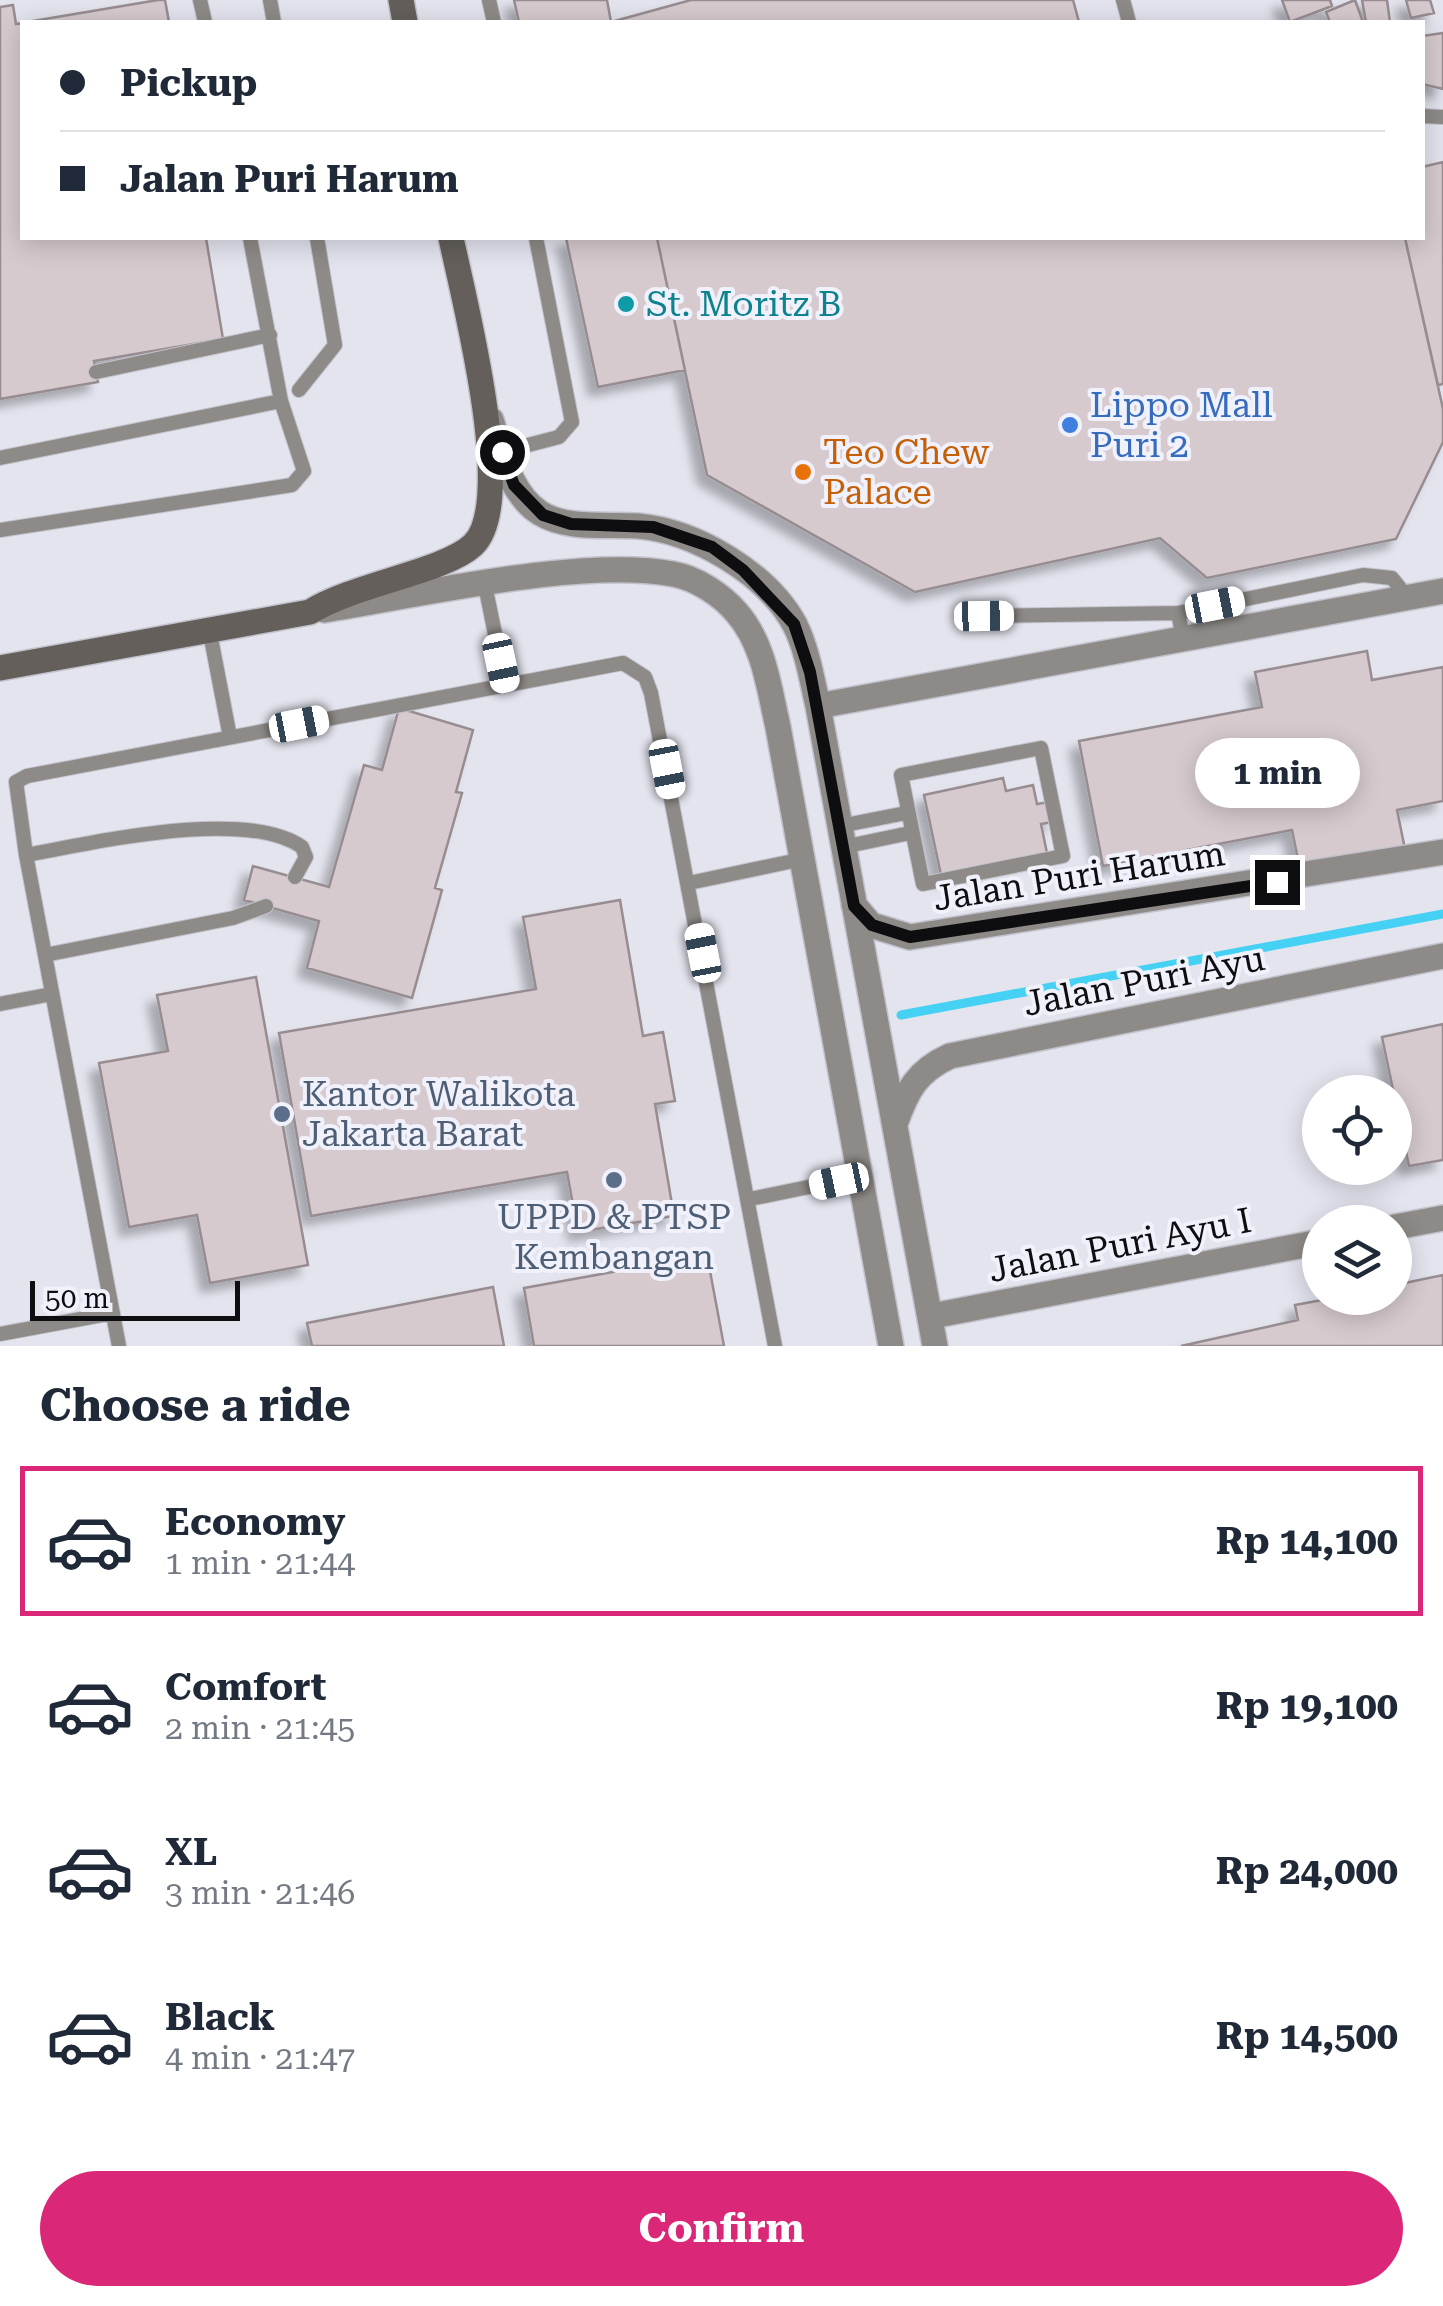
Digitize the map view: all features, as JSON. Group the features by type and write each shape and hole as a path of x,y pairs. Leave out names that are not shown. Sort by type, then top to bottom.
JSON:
{"main road":[{"path":"0,668 310,612 336,595 455,556 473,544 485,527 488,509 486,406 450,240"}],"street":[{"path":"486,406 514,485 543,515 571,524 653,527 712,547 743,570 794,624 818,706 935,1346"},
{"path":"310,612 485,585 638,570 678,574 713,591 738,613 759,647 851,1178 891,1346"},
{"path":"818,706 1180,625 1443,591"},
{"name":"Jalan Puri Harum","path":"854,906 872,925 910,937 1443,852"},
{"name":"Jalan Puri Ayu","path":"895,1124 907,1090 925,1067 950,1056 1443,956"},
{"path":"1412,1224 1443,1218"},
{"name":"Jalan Puri Ayu I","path":"932,1316 1302,1245"}],"lane":[{"path":"0,530 292,486 304,471 280,401 250,240"},
{"path":"299,390 335,345 318,240"},
{"path":"502,452 560,436 572,422 536,240"},
{"path":"96,372 270,335"},
{"path":"0,458 280,401"},
{"path":"485,585 505,683"},
{"path":"984,616 1180,625"},
{"path":"209,628 230,737"},
{"path":"119,1346 44,955 16,782 27,776 623,663 645,677 690,883 775,1346"},
{"path":"1040,748 1063,856 923,884 910,834 901,774 1040,748"},
{"path":"842,836 906,813"},
{"path":"26,855 172,831 272,833 302,847 306,858 294,877"},
{"path":"842,836 910,834"},
{"path":"690,883 797,861"},
{"path":"44,955 233,918 266,906"},
{"path":"0,1004 52,994"},
{"path":"750,1199 851,1178"},
{"path":"0,1334 113,1313"}],"building":[{"path":"165,0 169,20 39,20"},
{"path":"514,0 607,0 611,20 519,20"},
{"path":"691,0 1073,0 1078,20 618,20"},
{"path":"1282,0 1330,0 1332,6 1289,20"},
{"path":"1355,0 1362,20 1329,20 1326,12"},
{"path":"1362,0 1387,0 1390,20 1366,20"},
{"path":"1406,0 1430,0 1434,13 1411,18"},
{"path":"13,5 16,24 20,23 20,240 206,240 223,339 94,361 98,382 0,399 0,7"},
{"path":"1443,33 1443,89 1425,85 1425,36"},
{"path":"1443,162 1443,384 1438,385 1405,240 1425,240 1425,166"},
{"name":"St. Moritz B","path":"566,240 657,240 685,370 598,387"},
{"name":"Lippo Mall Puri 2","path":"657,240 1405,240 1443,409 1443,442 1396,539 1207,578 1160,538 915,592 707,475"},
{"path":"1367,651 1372,680 1443,667 1443,801 1397,810 1405,849 1300,869 1292,830 1103,866 1079,741 1262,707 1255,672"},
{"path":"399,708 473,730 456,792 462,793 435,888 442,890 412,998 307,968 319,921 244,900 253,866 329,887 364,765 382,770"},
{"path":"1003,778 1006,791 1033,785 1037,804 1049,802 1053,822 1041,824 1047,853 941,875 924,795"},
{"path":"620,900 643,1036 663,1032 675,1101 655,1104 674,1216 578,1232 567,1172 311,1216 279,1033 536,989 523,917"},
{"path":"256,977 308,1265 210,1283 197,1215 129,1227 99,1063 168,1051 157,995"},
{"path":"1443,1024 1443,1160 1412,1165 1412,1075 1390,1075 1382,1037"},
{"path":"707,1255 724,1346 534,1346 524,1288"},
{"path":"1443,1275 1443,1346 1181,1346 1298,1320 1295,1305 1302,1304 1302,1315 1412,1315 1412,1281"},
{"path":"493,1287 504,1346 312,1346 307,1323"}],"waterway":[{"path":"901,1015 1443,914"}],"place":[{"name":"St. Moritz B","path":"626,304"},
{"name":"Lippo Mall Puri 2","path":"1070,425"},
{"name":"Teo Chew Palace","path":"803,472"},
{"name":"Kantor Walikota Jakarta Barat","path":"282,1114"},
{"name":"UPPD & PTSP Kembangan","path":"614,1180"}],"route":[{"path":"502,452 514,485 543,515 571,524 653,527 712,547 743,570 794,624 810,672 824,737 854,906 872,925 910,937 1277,882"}]}
